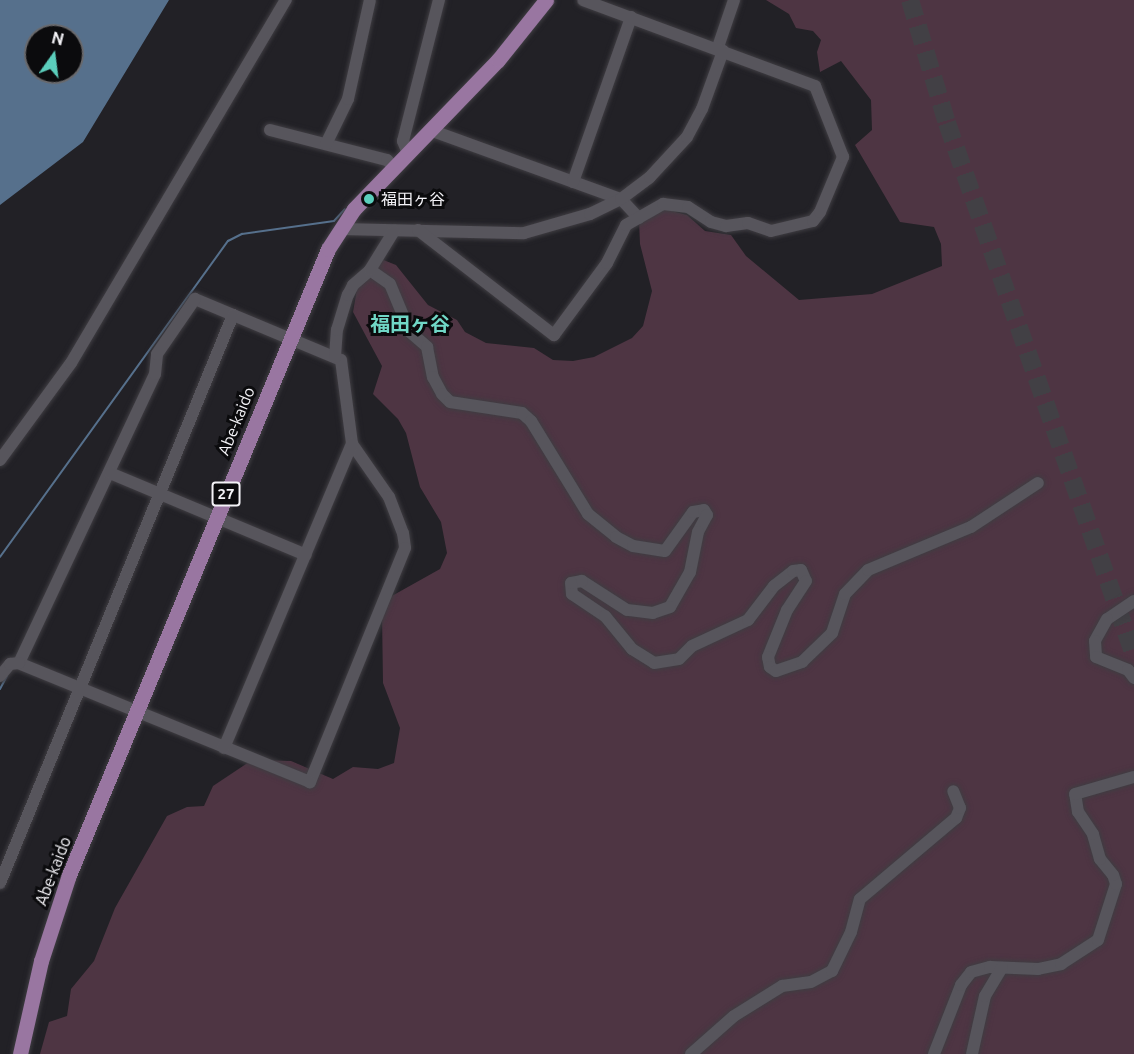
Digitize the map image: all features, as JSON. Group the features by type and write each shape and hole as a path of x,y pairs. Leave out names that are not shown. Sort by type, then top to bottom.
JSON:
{"main road":[{"name":"Abe-kaido","path":"20,1054 57,912 315,275 354,209 498,60 546,0"}],"street":[{"path":"0,460 71,363 286,0"},
{"path":"326,144 348,99 370,0"},
{"path":"408,153 403,141 439,0"},
{"path":"418,230 554,334 607,263 626,225 663,204 688,207 711,222 726,226 748,223 771,231 813,221 825,203 843,157 815,86 721,49 583,0"},
{"path":"341,229 524,233 572,221 621,199 650,177 687,137 702,109 734,0"},
{"path":"573,182 631,17"},
{"path":"270,130 387,159 394,166"},
{"path":"430,130 621,199 639,218"},
{"path":"335,357 337,330 348,295 353,285 370,270 394,231"},
{"path":"370,270 390,284 410,332 427,347 433,377 442,394 450,402 522,413 531,421 588,514 616,537 633,546 665,551 693,512 704,510 707,515 698,532 690,572 670,607 653,613 627,610 582,581 571,583 572,594 605,616 632,649 654,663 679,659 692,646 748,620 774,586 793,571 801,570 806,581 788,610 768,657 770,667 776,671 802,662 832,633 845,594 868,570 971,527 1038,483"},
{"path":"0,676 10,662 110,473 155,374 157,354 195,299 341,360 352,444 388,497 405,548 310,782 81,687 10,662"},
{"path":"0,883 232,315"},
{"path":"225,748 352,444"},
{"path":"110,473 306,555"},
{"path":"1134,601 1107,619 1095,641 1096,657 1128,670 1134,678"},
{"path":"934,1054 961,985 971,972 990,967 1038,969 1061,964 1098,940 1116,884 1113,875 1100,859 1093,834 1078,812 1075,794 1134,777"},
{"path":"692,1054 734,1016 782,986 811,982 832,971 851,932 860,899 956,818 960,808 953,791"},
{"path":"972,1054 985,996 1002,969"}],"shaded area":[{"path":"766,0 1134,0 1134,1054 40,1054 49,1022 67,1016 71,989 94,961 115,908 167,816 187,807 204,806 213,786 252,760 291,761 333,779 353,767 378,769 394,763 400,728 383,683 382,616 390,597 440,569 447,553 441,522 420,487 406,433 398,419 373,394 382,366 353,312 358,283 381,259 396,265 428,305 457,320 465,332 486,343 534,348 553,360 573,361 594,357 632,338 643,326 652,291 640,244 639,221 664,209 687,215 705,231 731,235 746,256 799,300 872,294 942,266 941,244 934,227 900,222 855,145 872,130 871,100 841,61 820,72 817,52 821,40 813,31 796,28 789,14"}],"water":[{"path":"0,0 169,0 83,142 0,205"}],"waterway":[{"path":"0,557 228,241 242,234 334,221 345,209"},
{"path":"0,689 7,676"}],"tunnel":[{"path":"910,0 947,123 1134,655"}],"place":[{"name":"福田ヶ谷","path":"369,199"}],"district":[{"name":"福田ヶ谷","path":"410,323"}]}
